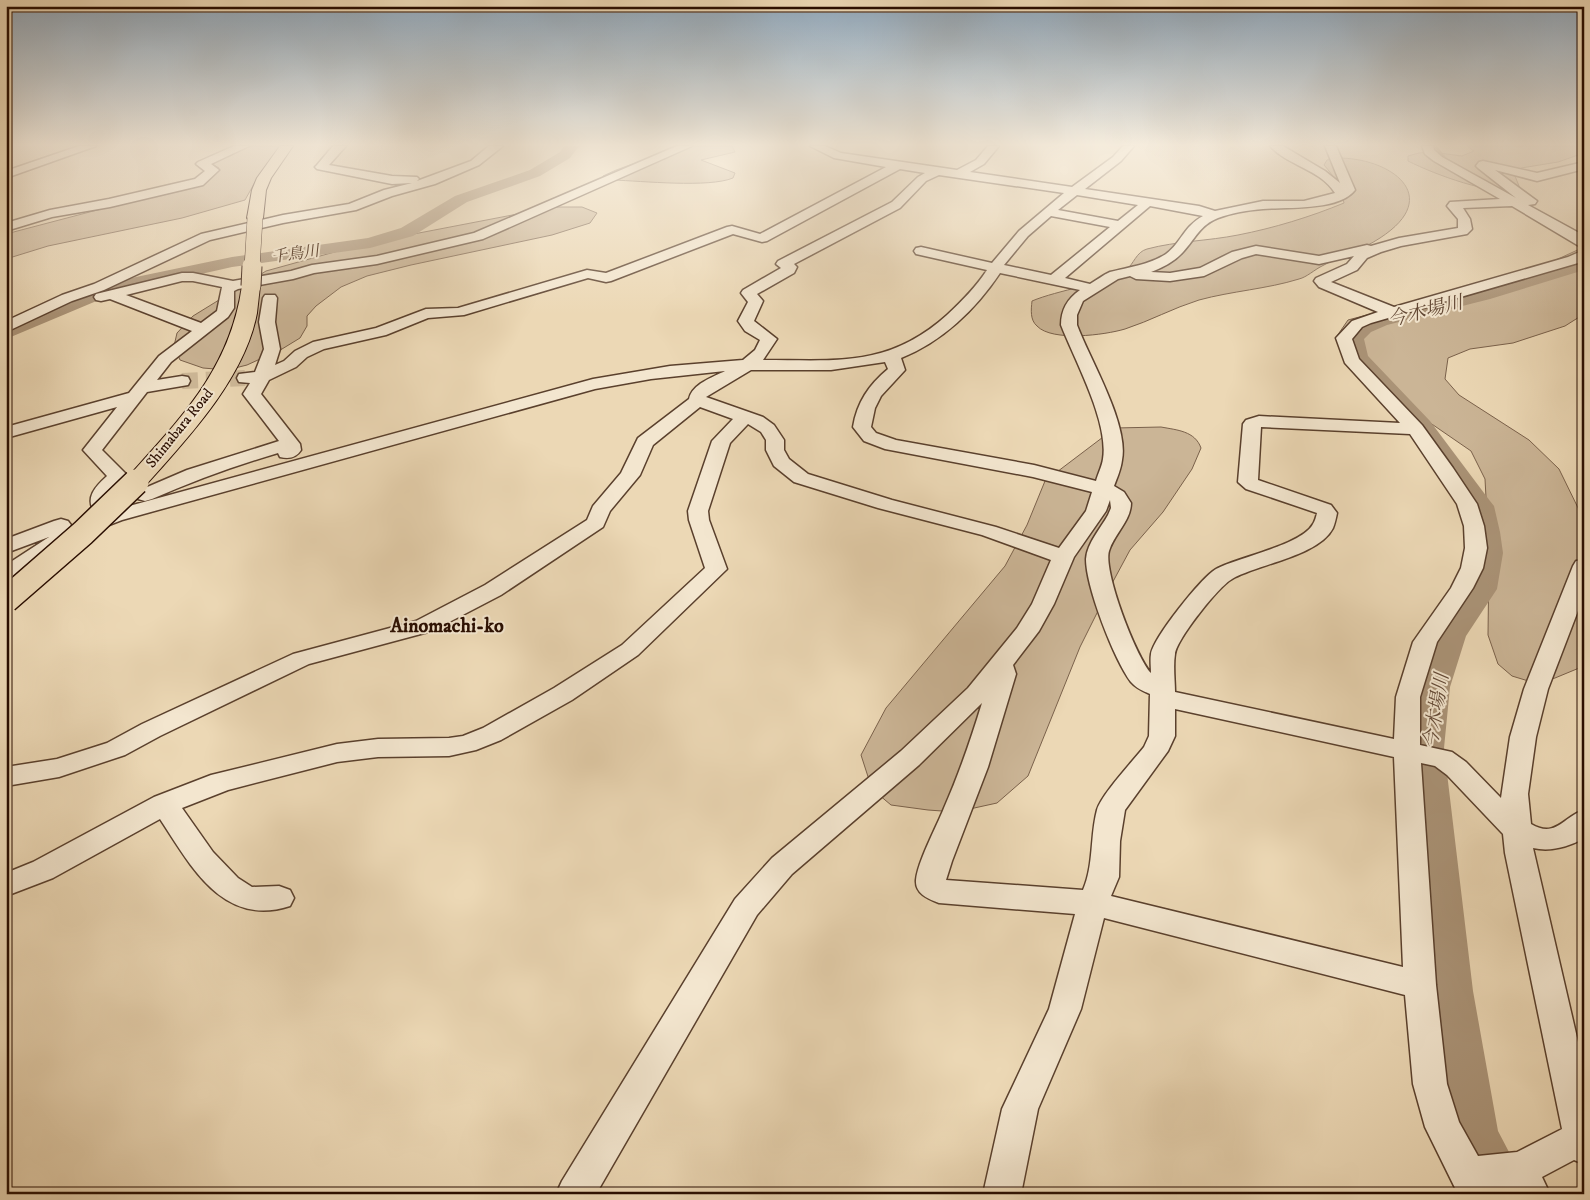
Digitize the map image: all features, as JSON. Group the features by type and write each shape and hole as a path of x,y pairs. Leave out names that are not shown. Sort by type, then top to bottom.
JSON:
{"highway":[{"name":"Shimabara Road","path":"6,600 83,533 136,482 190,418 218,379 243,329 250,307 242,285 257,202"},
{"path":"256,211 260,202"}],"street":[{"path":"6,227 50,214 114,202"},
{"path":"6,338 84,304 105,291 213,235 352,207 365,202"},
{"path":"102,509 98,500 99,495 118,476 92,450 165,359 223,314 226,308 227,290 312,269 377,260 478,236 557,202"},
{"path":"254,378 290,364 301,354 319,345 380,332 426,314 459,312 589,274 606,278 732,230 762,238 829,202"},
{"path":"6,776 59,768 116,749 151,730 302,659 424,626 493,590 596,523 600,510 630,475 645,442 698,400 697,396 705,389 746,365 761,353 768,339 746,321 756,301 748,294 789,270 790,267 783,264 899,202"},
{"path":"6,576 27,559 77,530 115,516 593,384 637,375 688,368 846,363 888,357 915,347 945,323 980,290 1011,247 1030,228 1061,202"},
{"path":"1141,202 1200,210 1214,215"},
{"path":"575,1194 746,907 782,866 910,758 977,694 1028,631 1043,604 1063,557 1096,511 1113,459 1112,437 1106,410 1069,325 1069,315 1072,306 1078,298 1117,275 1148,268 1170,257 1179,249 1196,225 1214,215 1263,205 1304,205 1318,202"},
{"path":"921,251 1054,280 1100,285 1133,275 1176,276 1204,272 1237,255 1256,250 1319,260 1399,242 1462,231 1465,229 1466,223 1462,214 1452,206 1454,205 1519,202 1584,245"},
{"path":"1054,280 1147,203"},
{"path":"1048,212 1121,225"},
{"path":"1376,248 1362,255 1352,267 1322,279 1321,282 1392,312"},
{"path":"1584,254 1573,260 1392,312 1357,324 1344,338 1351,360 1416,429 1467,504 1474,526 1476,548 1472,568 1462,588 1425,642 1408,697 1421,754 1420,984 1430,1084 1442,1127 1498,1179 1583,1142 1519,853 1514,794 1522,737 1536,689 1584,566"},
{"path":"6,326 67,298 182,277 242,285"},
{"path":"105,291 204,330"},
{"path":"245,480 243,475 246,471 289,452 293,448 252,394 254,378 272,349 268,322 270,298"},
{"path":"888,357 895,361 897,370 870,397 862,427 870,437 892,445 1034,471 1114,493 1122,504 1120,512 1099,547 1097,558 1099,579 1133,667 1146,683 1163,694 1421,754 1454,765 1487,802 1517,829 1531,837 1547,841 1557,839 1578,827 1584,820"},
{"path":"6,433 139,392 182,381"},
{"path":"698,400 745,417 768,429 775,440 775,450 781,462 801,478 886,504 989,531 1063,557"},
{"path":"6,885 44,870 164,804 221,782 337,753 378,748 448,747 466,744 492,734 563,694 630,650 716,569 699,520 698,511 721,441 745,417"},
{"path":"1002,1194 1020,1109 1065,1009 1093,903 1104,877 1106,840 1111,808 1155,752 1162,736 1163,653 1174,632 1211,584 1232,571 1292,548 1314,536 1323,527 1327,513 1324,509 1248,482 1252,424 1259,421 1416,429"},
{"path":"6,546 244,456 291,444"},
{"path":"999,666 1004,674 975,767 937,861 931,881 932,886 939,891 1093,903 1420,984"},
{"path":"164,804 217,878 236,894 251,899 279,898"}],"shaded area":[{"path":"128,202 238,202 182,218 48,246 6,259 6,234"},
{"path":"1408,202 1408,208 1399,222 1380,238 1329,262 1302,278 1199,300 1125,329 1092,335 1066,336 1054,334 1044,331 1033,321 1032,301 1117,275 1126,270 1140,253 1147,249 1251,232 1292,222 1344,203"},
{"path":"554,207 582,207 597,213 590,223 552,235 411,265 367,276 341,287 316,306 307,316 307,326 300,338 282,349 247,365 227,370 203,368 180,360 174,346 177,333 193,316 266,271 367,243"},
{"path":"1584,247 1584,314 1565,326 1513,343 1470,349 1448,358 1445,379 1459,395 1529,440 1559,469 1583,518 1584,666 1555,678 1535,683 1512,676 1498,664 1488,635 1489,553 1485,479 1471,451 1359,374 1346,358 1337,336 1348,320 1491,282 1545,265"},
{"path":"1161,427 1185,432 1198,442 1201,448 1192,469 1163,512 1130,550 1109,589 1080,647 1028,776 997,803 956,812 891,805 872,789 861,755 886,708 1005,566 1027,525 1045,481 1115,428"}],"waterway":[{"name":"千鳥川","path":"6,333 99,293 136,283 232,262 370,243 407,232 456,202"},
{"name":"今木場川","path":"1507,1194 1476,1136 1452,991 1427,748 1434,687 1451,636 1483,589 1489,553 1487,532 1481,506 1422,426 1358,358 1354,338 1364,328 1380,321 1483,295 1584,264"}],"tunnel":[{"path":"182,381 245,378"}],"district":[{"name":"Ainomachi-ko","path":"447,625"}]}
